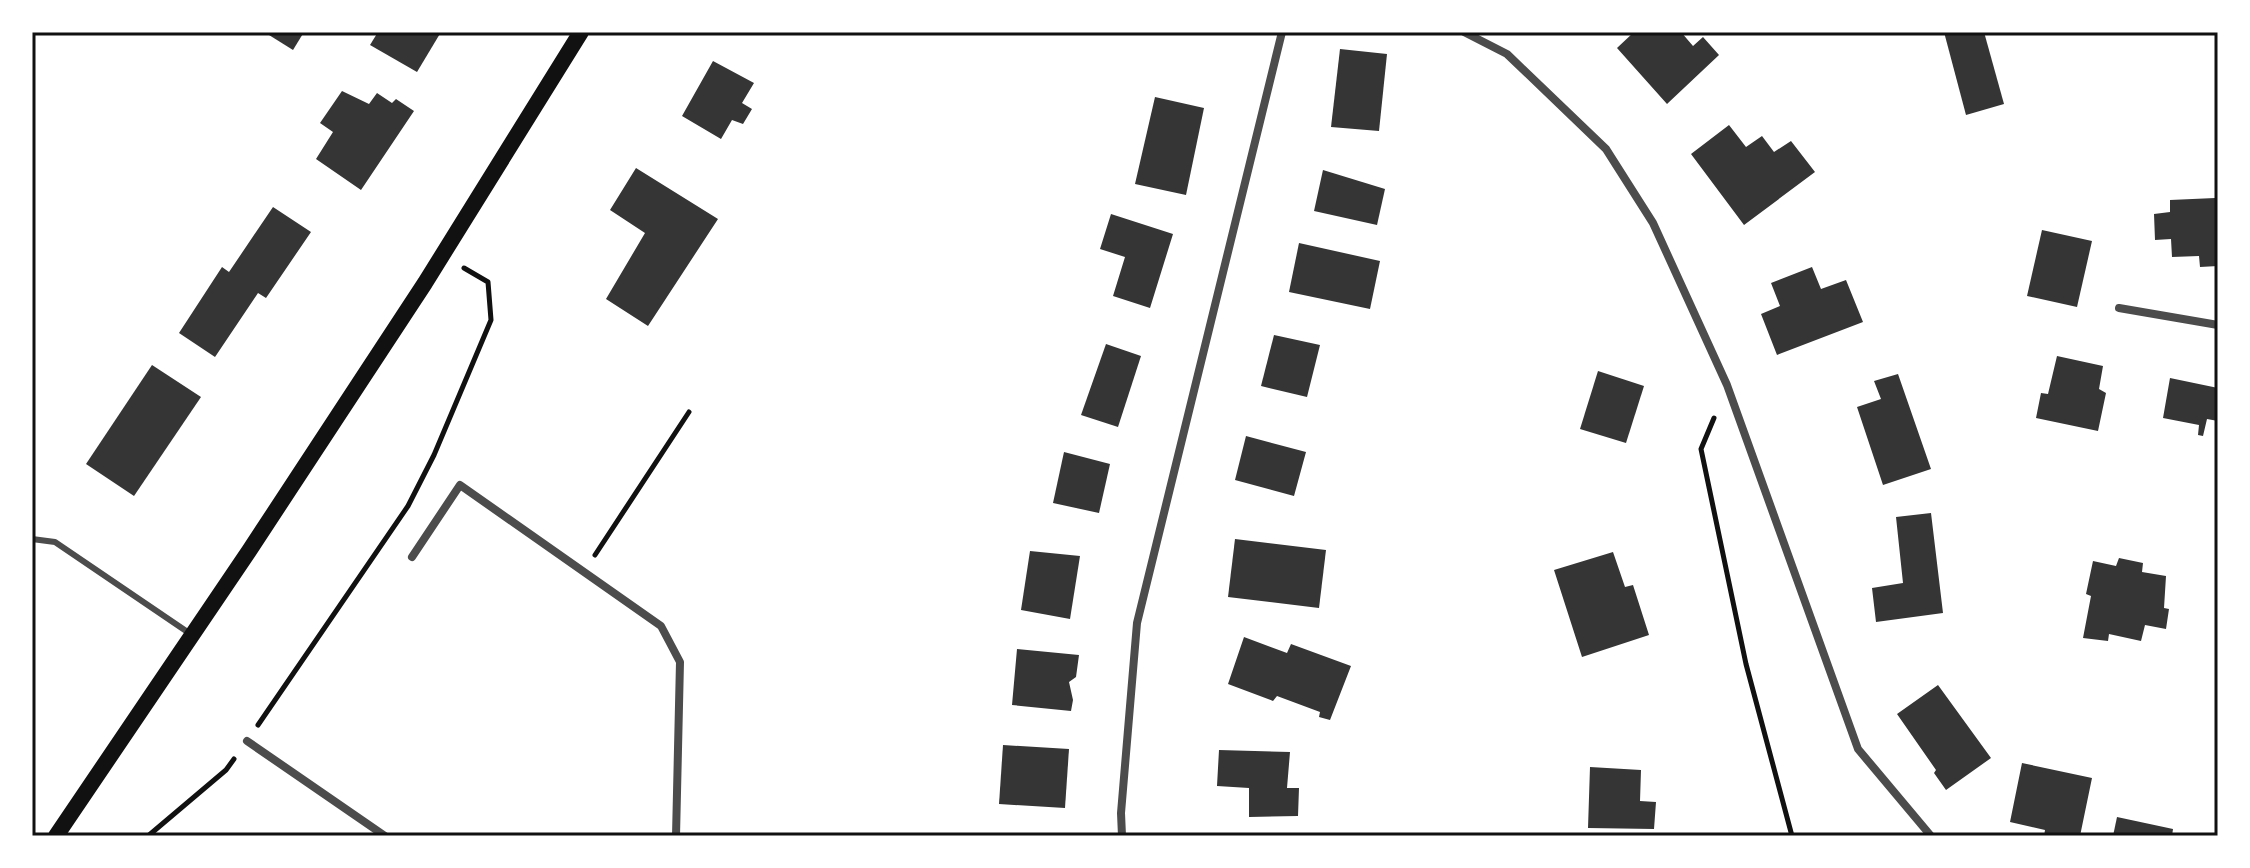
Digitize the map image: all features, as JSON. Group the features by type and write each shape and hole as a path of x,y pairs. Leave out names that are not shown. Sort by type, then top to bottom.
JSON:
{"main road":[{"path":"56,836 443,255 581,32"}],"street":[{"path":"1122,836 1121,813 1137,623 1282,32"},
{"path":"1464,32 1507,54 1606,149 1653,223 1727,385 1858,749 1931,836"},
{"path":"2119,308 2218,325"},
{"path":"412,557 460,485 661,626 680,662 676,836"},
{"path":"247,741 385,836"}],"lane":[{"path":"32,539 55,542 192,635"}],"path":[{"path":"148,836 226,770 408,506 434,455 491,320 488,282 443,255"},
{"path":"1727,385 1701,449 1746,664 1792,836"},
{"path":"584,572 689,412"}],"building":[{"path":"271,32 304,32 293,50 269,35"},
{"path":"378,32 441,32 417,72 370,45"},
{"path":"1634,32 1681,32 1693,46 1703,37 1719,55 1667,104 1617,48"},
{"path":"1944,32 1984,32 2004,104 1966,115"},
{"path":"1340,49 1387,54 1379,131 1331,127"},
{"path":"713,61 754,83 742,103 752,109 743,124 732,120 721,139 682,116"},
{"path":"342,91 369,104 377,93 392,103 396,99 414,111 361,190 316,159 333,132 320,123"},
{"path":"1155,97 1204,108 1186,195 1135,184"},
{"path":"1729,125 1746,147 1762,136 1774,152 1791,141 1815,172 1744,225 1691,154"},
{"path":"636,168 718,219 648,326 606,299 645,233 610,210"},
{"path":"1323,170 1385,189 1377,225 1314,211"},
{"path":"2215,198 2218,266 2200,267 2199,256 2172,257 2171,239 2155,240 2154,214 2170,212 2170,200"},
{"path":"273,207 311,232 266,298 258,293 215,357 179,333 222,267 229,272"},
{"path":"1111,214 1173,234 1150,308 1113,296 1125,257 1100,249"},
{"path":"2042,230 2092,241 2077,307 2027,296"},
{"path":"1299,243 1380,261 1370,309 1289,292"},
{"path":"1812,267 1821,289 1846,280 1863,322 1777,355 1761,314 1780,306 1771,283"},
{"path":"1274,335 1320,345 1307,397 1261,386"},
{"path":"1106,344 1141,356 1118,427 1081,415"},
{"path":"2057,356 2103,366 2099,389 2106,393 2098,431 2036,418 2041,393 2048,394"},
{"path":"152,365 201,397 134,496 86,464"},
{"path":"1598,371 1644,386 1626,443 1580,429"},
{"path":"1898,374 1931,469 1883,485 1857,407 1881,399 1874,381"},
{"path":"2170,378 2218,388 2218,421 2207,419 2203,436 2198,435 2199,425 2163,418"},
{"path":"1246,436 1306,452 1294,496 1235,480"},
{"path":"1064,452 1110,464 1099,513 1053,503"},
{"path":"1931,513 1943,613 1876,622 1872,588 1903,583 1896,517"},
{"path":"1235,539 1326,550 1319,608 1228,597"},
{"path":"1030,551 1080,556 1070,619 1021,610"},
{"path":"1613,552 1625,587 1633,585 1649,635 1582,657 1554,570"},
{"path":"2119,558 2143,563 2142,572 2166,576 2164,608 2169,609 2166,629 2145,625 2141,641 2109,634 2108,641 2083,638 2091,596 2086,594 2093,561 2116,566"},
{"path":"1244,637 1287,653 1291,644 1351,666 1330,720 1319,717 1320,712 1277,696 1273,701 1228,684"},
{"path":"1017,649 1079,655 1076,677 1069,682 1073,700 1071,711 1012,705"},
{"path":"1938,685 1991,758 1946,790 1934,773 1936,770 1897,714"},
{"path":"1003,745 1069,749 1065,808 999,804"},
{"path":"1219,750 1290,752 1287,788 1299,788 1298,816 1249,817 1249,788 1217,786"},
{"path":"2022,763 2092,778 2080,836 2044,836 2045,830 2010,822"},
{"path":"1590,767 1641,770 1640,801 1656,802 1654,829 1588,828"},
{"path":"2117,817 2173,829 2172,836 2113,836"}]}
